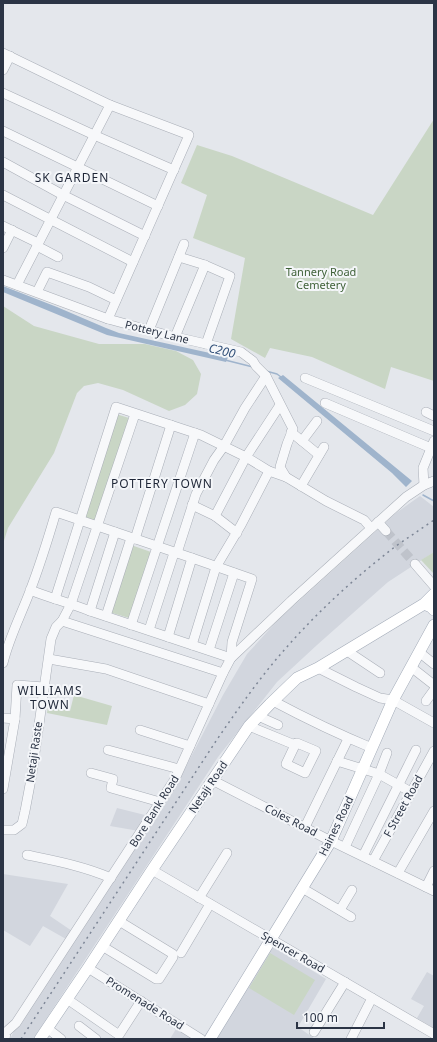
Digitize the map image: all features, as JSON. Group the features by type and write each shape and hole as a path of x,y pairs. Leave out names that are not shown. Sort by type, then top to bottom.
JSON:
{"main road":[{"name":"Netaji Road","path":"50,1036 67,999 249,726 272,701 297,678 318,668 424,604 434,594"},
{"path":"424,604 434,610"},
{"name":"Haines Road","path":"210,1039 331,840 393,700 418,652 431,638 434,625"}],"street":[{"path":"3,70 6,54 110,105 188,135 108,319"},
{"path":"3,93 174,170"},
{"path":"17,285 110,105"},
{"path":"3,131 158,206"},
{"path":"3,162 63,195 145,236"},
{"path":"3,195 133,262"},
{"path":"3,226 58,256"},
{"path":"3,248 12,230"},
{"path":"149,330 184,244"},
{"path":"179,256 230,276 206,344"},
{"path":"175,337 205,266"},
{"path":"37,292 47,272 89,287 116,300"},
{"name":"Pottery Lane","path":"3,280 108,319 175,337 241,352 266,376 292,429 291,432"},
{"path":"149,630 196,494 214,460 266,376"},
{"path":"305,378 434,431"},
{"path":"325,403 432,445 423,468 419,488"},
{"path":"215,516 246,457 280,404"},
{"path":"55,599 116,407 195,433 224,446 269,471 286,477 326,501 364,520 371,528"},
{"name":"Netaji Raste","path":"3,830 14,830 22,824 32,774 51,639 56,627 62,621 71,604 135,414"},
{"path":"302,441 317,421"},
{"path":"106,616 171,425"},
{"path":"286,477 280,467 291,432 302,441 321,451 301,486"},
{"path":"131,625 195,433"},
{"path":"192,645 216,567 237,533 269,471"},
{"name":"Bore Bank Road","path":"5,1034 16,1023 175,779 231,658 290,601 406,497 419,488 434,481"},
{"path":"192,505 215,516 237,533"},
{"path":"3,663 12,634 30,590 56,512 252,579 232,642 231,658 30,590"},
{"path":"378,522 386,531"},
{"path":"90,611 115,532"},
{"path":"168,637 192,558"},
{"path":"415,564 434,586"},
{"path":"209,650 234,573"},
{"path":"62,621 223,673"},
{"path":"347,650 380,672"},
{"path":"418,652 434,664"},
{"path":"49,659 106,669 209,704"},
{"path":"410,667 434,685"},
{"path":"318,668 380,698 393,700 434,723"},
{"path":"3,789 15,719 18,685 44,687"},
{"path":"426,701 434,690"},
{"path":"272,701 372,748"},
{"path":"258,716 278,726"},
{"path":"3,718 15,719"},
{"path":"249,726 295,745"},
{"path":"140,730 190,746"},
{"path":"305,827 348,738"},
{"path":"108,750 180,769"},
{"path":"363,856 416,750"},
{"name":"F Street Road","path":"373,861 434,751"},
{"path":"344,847 379,774 387,753"},
{"path":"337,760 379,774 411,792"},
{"path":"91,773 114,779 111,788 160,802"},
{"name":"Coles Road","path":"212,780 430,889"},
{"path":"398,873 434,811"},
{"path":"199,898 227,853"},
{"path":"27,855 93,871 110,878"},
{"name":"Spencer Road","path":"152,870 434,1034"},
{"path":"430,889 434,871"},
{"path":"302,888 351,917"},
{"path":"340,910 352,890"},
{"path":"181,953 210,904"},
{"path":"102,946 156,979 159,978 173,957 173,954 119,921"},
{"name":"Promenade Road","path":"88,968 202,1039"},
{"path":"314,1032 344,982"},
{"path":"351,1039 372,998"},
{"path":"67,999 119,1035 141,1001"},
{"path":"79,1026 94,1039"}],"shaded area":[{"path":"420,496 434,507 434,552 388,582 277,682 218,757 33,1039 10,1039 17,1025 179,780 223,695 247,654 278,620 396,513"},
{"path":"117,808 149,816 139,831 110,826"},
{"path":"3,874 68,884 50,916 72,931 66,939 43,926 30,946 3,930"},
{"path":"272,946 326,979 298,1027 315,1039 215,1039"},
{"path":"427,972 434,976 433,1028 417,1018 424,1006 411,999"},
{"path":"176,1029 194,1039 170,1039"}],"green space":[{"name":"Tannery Road Cemetery","path":"434,119 434,381 391,367 385,389 312,357 270,348 265,358 231,339 245,258 193,238 207,195 181,183 197,145 232,156 373,215"},
{"path":"3,306 34,326 99,344 145,344 176,351 193,360 201,374 197,394 185,405 169,411 123,390 98,383 84,386 77,393 54,453 8,528 3,544"},
{"path":"116,414 129,418 95,521 83,516"},
{"path":"131,545 151,552 129,618 109,612"},
{"path":"434,552 434,574 421,560"},
{"path":"74,695 112,706 107,725 47,713 48,706 70,711"},
{"path":"270,953 315,980 294,1015 249,988"}],"water":[{"path":"3,286 119,333 228,357 226,362 107,335 3,292"},
{"path":"283,375 412,481 406,487 392,473 278,378"}],"waterway":[{"name":"C200","path":"225,360 253,367"},
{"name":"C200","path":"266,371 277,374 281,377"},
{"name":"C200","path":"423,495 434,501"}],"tunnel":[{"path":"386,531 415,564"}],"railway":[{"path":"21,1039 216,741 246,698 271,666 306,626 350,584 396,546 434,520"}],"district":[{"name":"SK GARDEN","path":"72,178"},
{"name":"POTTERY TOWN","path":"162,484"},
{"name":"WILLIAMS TOWN","path":"50,698"}]}
